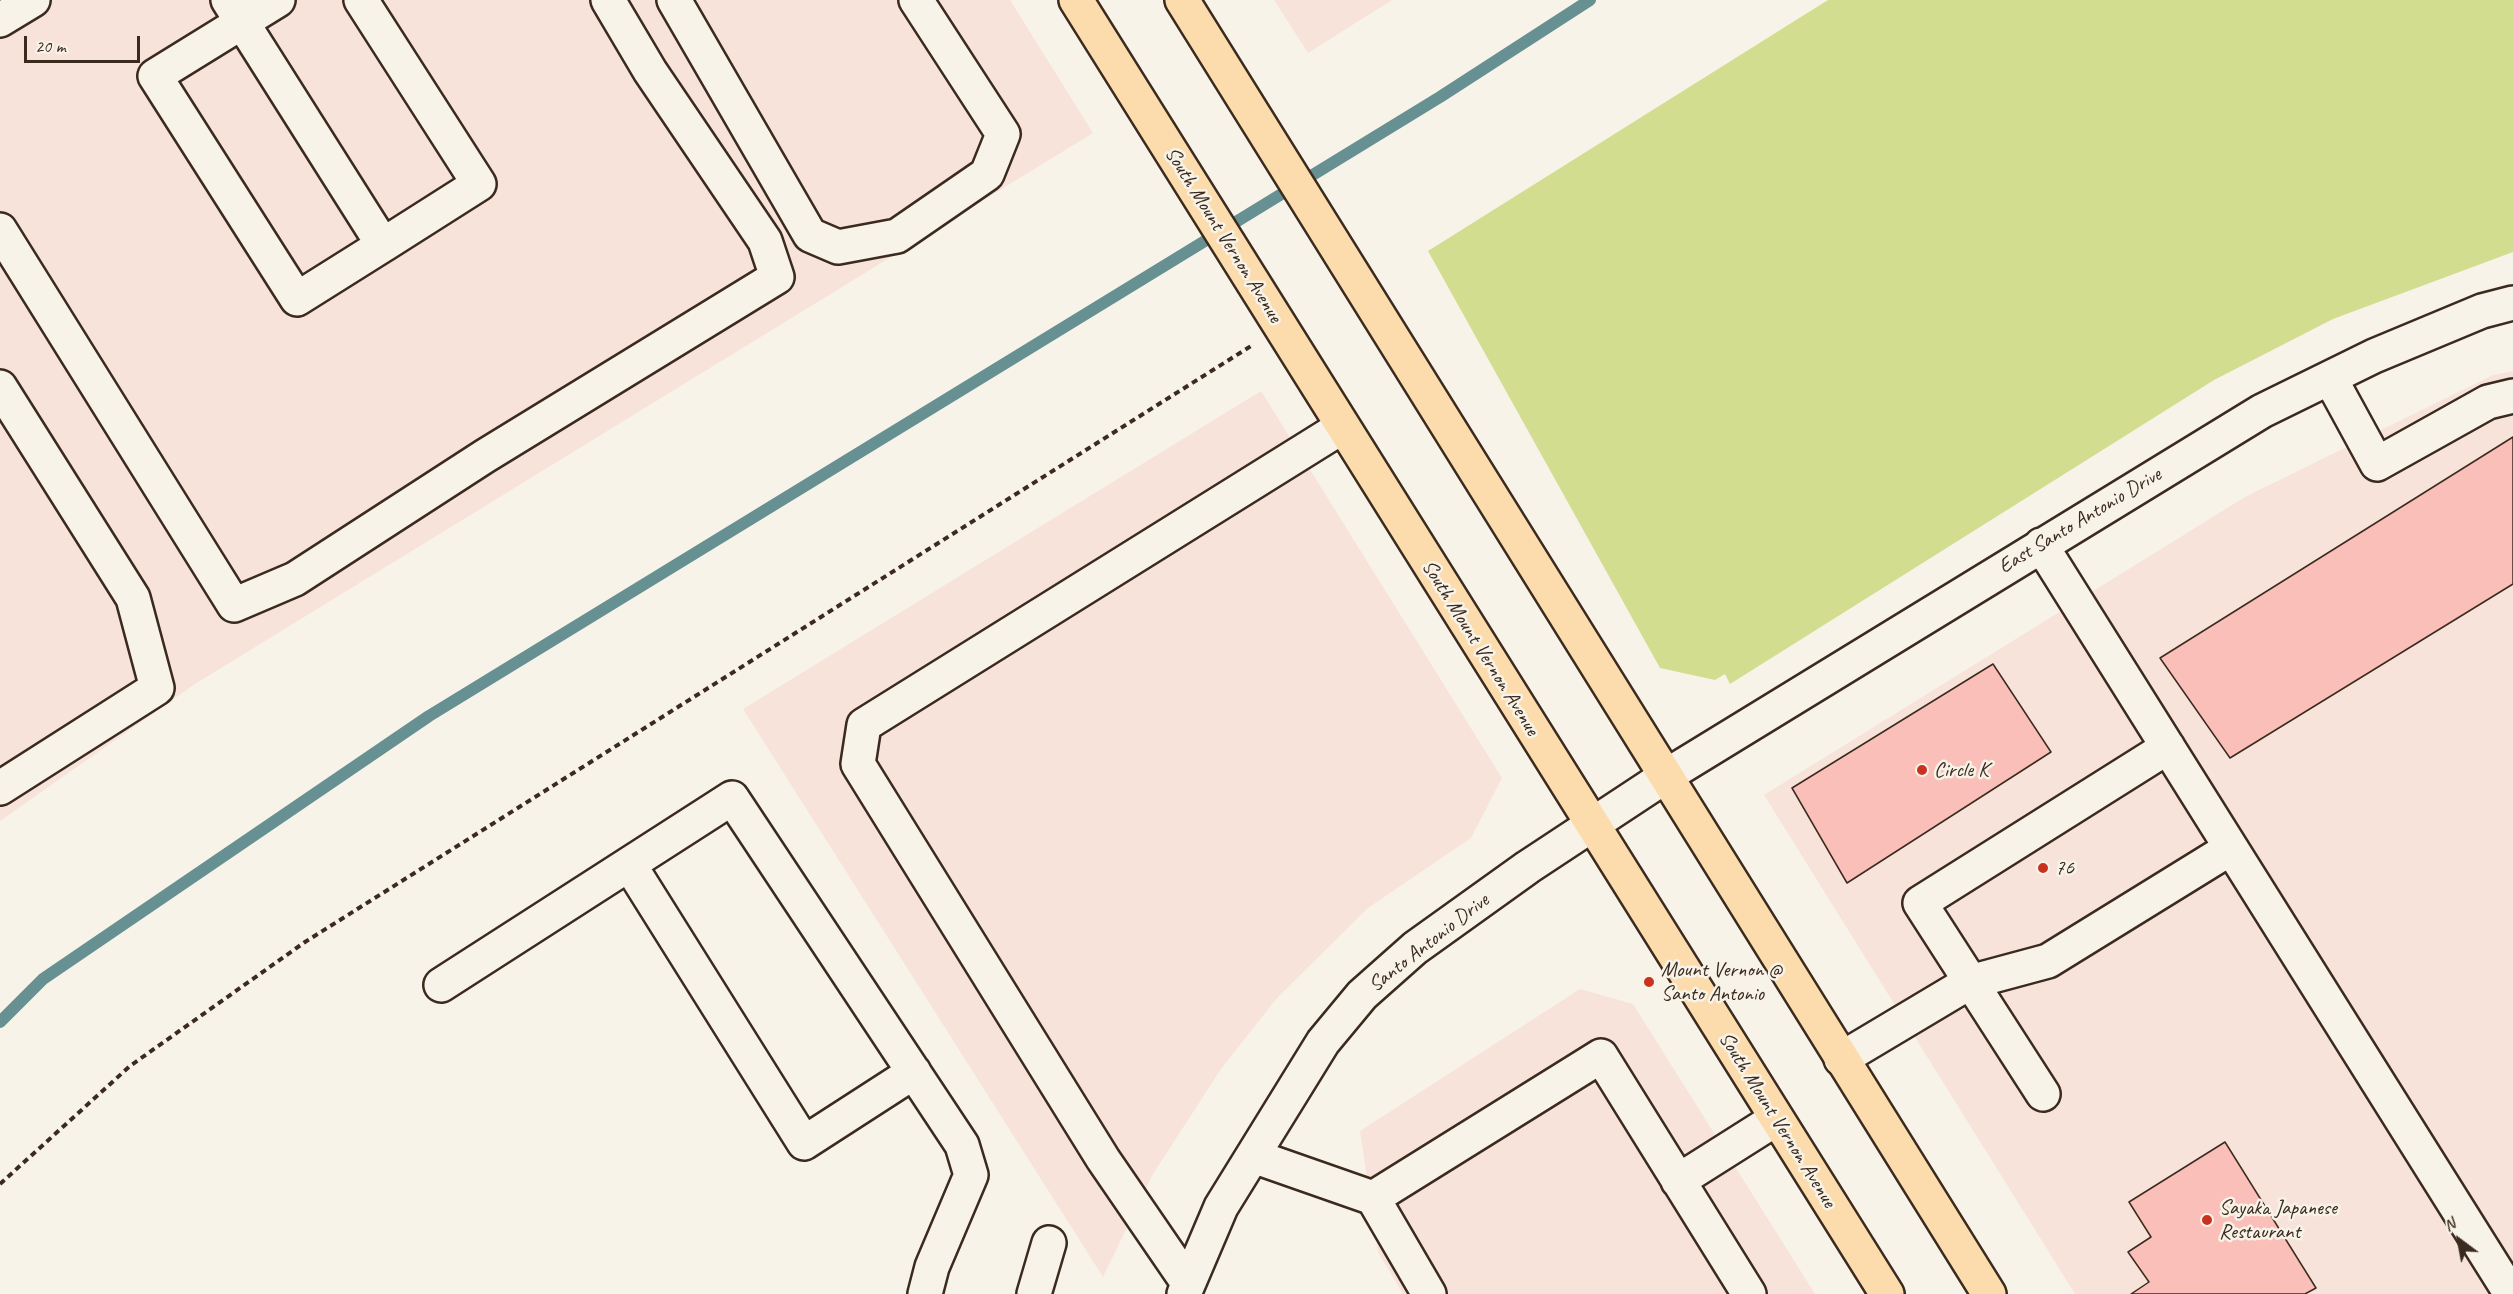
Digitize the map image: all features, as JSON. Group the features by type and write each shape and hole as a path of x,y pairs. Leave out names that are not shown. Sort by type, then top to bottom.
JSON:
{"main road":[{"name":"South Mount Vernon Avenue","path":"1076,0 1887,1294"},
{"path":"1182,0 1989,1294"}],"street":[{"path":"0,21 33,0"},
{"path":"278,0 235,11 155,76 297,299 479,184 361,0"},
{"path":"0,230 234,606 295,579 485,456 777,277 765,241 650,71 608,0"},
{"path":"674,0 810,235 838,247 897,236 987,174 1003,134 916,0"},
{"path":"235,11 383,245"},
{"name":"East Santo Antonio Drive","path":"1666,776 2262,411 2374,356 2482,311 2513,303"},
{"path":"2330,378 2377,464 2488,402 2513,396"},
{"path":"0,387 134,598 157,688 0,788"},
{"path":"1186,1289 858,764 864,725 1342,427"},
{"path":"2041,545 2511,1294"},
{"path":"2043,1094 1920,903 2169,747"},
{"name":"Santo Antonio Drive","path":"1186,1289 1221,1207 1323,1042 1362,995 1415,948 1666,776"},
{"path":"441,985 732,798 962,1144 971,1175 932,1268 925,1294"},
{"path":"1841,1059 1970,982 2048,961 2231,848"},
{"path":"629,864 804,1143 914,1072"},
{"path":"1373,1198 1601,1056 1749,1294"},
{"path":"1678,1181 1776,1119"},
{"path":"1252,1156 1373,1198 1430,1294"},
{"path":"1034,1294 1049,1243"}],"path":[{"path":"0,1184 130,1066 305,942 1281,328"}],"shaded area":[{"path":"0,0 1010,0 1093,133 195,684 0,821"},
{"path":"1274,0 1392,0 1308,53"},
{"path":"2513,371 2513,1294 2075,1294 1764,795 2245,497 2493,375"},
{"path":"1261,391 1502,778 1471,838 1368,908 1277,998 1221,1069 1153,1174 1103,1277 743,709"},
{"path":"1580,989 1633,1004 1815,1294 1403,1294 1378,1252 1360,1131"}],"green space":[{"path":"1828,0 2513,0 2513,252 2333,319 2214,380 1730,684 1725,674 1715,680 1660,668 1428,251"}],"building":[{"path":"2513,437 2513,584 2230,758 2160,658"},
{"name":"Circle K","path":"1993,664 2051,752 1847,883 1792,788"},
{"name":"Sayaka Japanese Restaurant","path":"2225,1142 2316,1288 2305,1294 2131,1294 2149,1282 2128,1252 2151,1237 2129,1202"}],"waterway":[{"path":"0,1022 43,979 429,716 1440,97 1590,0"}],"place":[{"name":"Circle K","path":"1922,770"},
{"name":"76","path":"2043,868"},
{"name":"Mount Vernon @ Santo Antonio","path":"1649,982"},
{"name":"Sayaka Japanese Restaurant","path":"2207,1220"}]}
